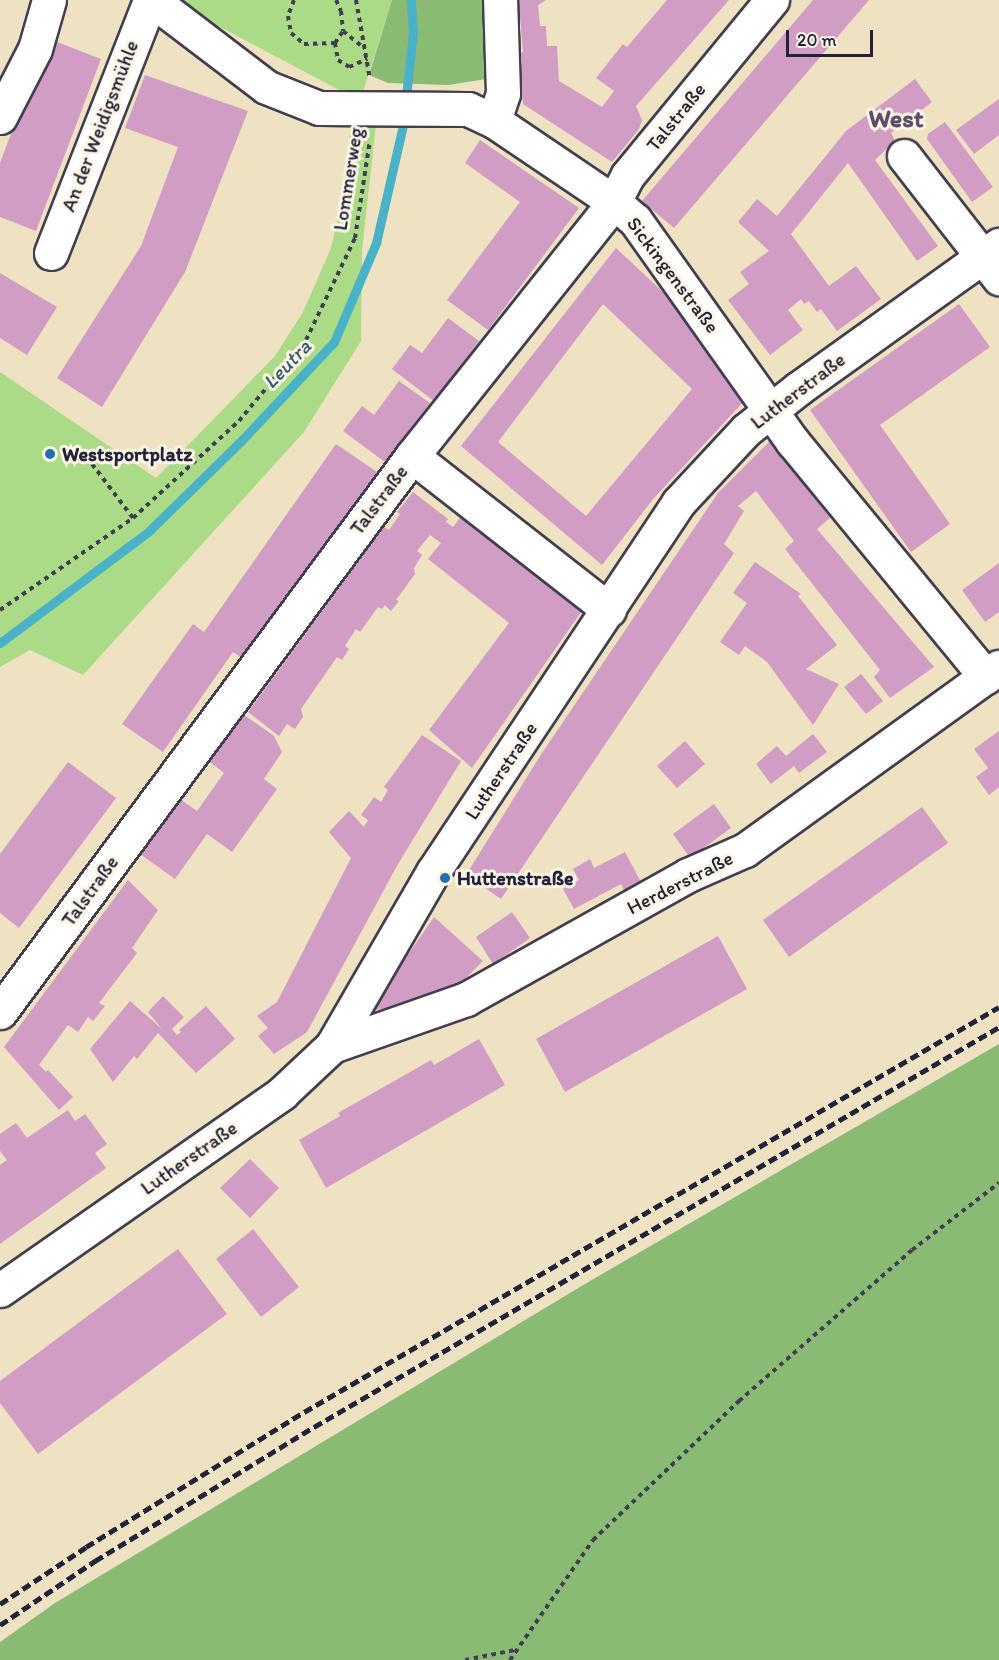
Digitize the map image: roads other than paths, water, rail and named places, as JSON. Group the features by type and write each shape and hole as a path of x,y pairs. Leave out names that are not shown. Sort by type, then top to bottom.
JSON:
{"street":[{"path":"0,117 35,49 49,0"},
{"name":"Sickingenstraße","path":"151,0 266,87 319,108 468,109 494,121 614,202 635,220 793,442 992,672"},
{"name":"An der Weidigsmühle","path":"51,253 151,0"},
{"path":"494,121 503,93 500,0"},
{"name":"Talstraße","path":"0,1012 412,456 614,202 628,175 772,0"},
{"path":"904,156 993,260"},
{"name":"Lutherstraße","path":"0,1290 282,1093 332,1046 433,872 678,503 746,430 771,410 993,260"},
{"path":"412,456 609,610"},
{"name":"Herderstraße","path":"332,1046 466,999 688,875 745,850 992,672"}],"waterway":[{"name":"Leutra","path":"0,643 149,531 241,441 334,342 376,243 403,125 413,31 411,0"}],"railway":[{"path":"0,1604 86,1547 304,1412 999,1007"},
{"path":"0,1625 95,1561 314,1427 999,1027"}],"place":[{"name":"Westsportplatz","path":"50,454"},
{"name":"Huttenstraße","path":"445,878"}],"district":[{"name":"West","path":"896,119"}]}
